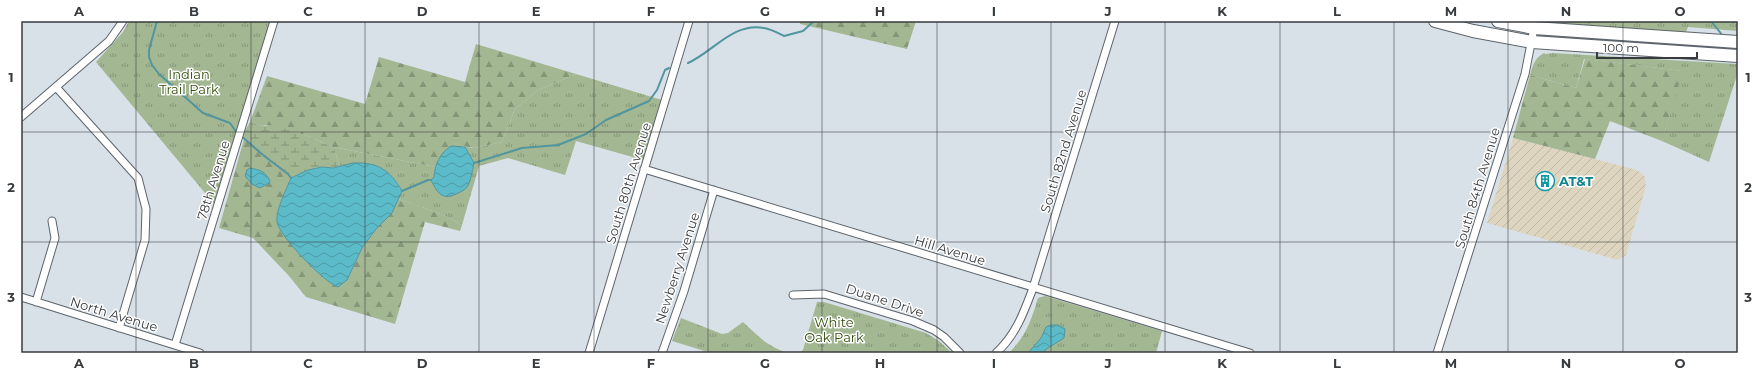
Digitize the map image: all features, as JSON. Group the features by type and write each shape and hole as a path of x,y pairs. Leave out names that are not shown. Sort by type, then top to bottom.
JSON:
{"main road":[{"path":"1435,21 1473,31 1532,42 1738,56"},
{"path":"1498,21 1534,28 1738,42"}],"street":[{"path":"21,117 109,41 123,21"},
{"name":"78th Avenue","path":"175,345 274,21"},
{"name":"South 80th Avenue","path":"589,353 690,21"},
{"name":"South 82nd Avenue","path":"996,353 1015,331 1024,315 1115,21"},
{"name":"South 84th Avenue","path":"1437,353 1523,81 1534,28"},
{"path":"56,87 138,178 146,209 145,240 119,328"},
{"name":"Hill Avenue","path":"644,169 1250,353"},
{"name":"Newberry Avenue","path":"662,353 684,291 714,190"},
{"path":"36,302 55,238 52,222"},
{"name":"Duane Drive","path":"793,295 824,294 913,321 934,330 944,337 960,353"},
{"name":"North Avenue","path":"21,297 200,353"}],"shaded area":[{"path":"1513,138 1637,170 1645,177 1646,186 1626,255 1618,260 1487,223"}],"green space":[{"name":"Indian Trail Park","path":"129,21 271,21 215,205 96,62 123,32"},
{"path":"800,21 916,21 907,49 800,24"},
{"path":"1535,21 1738,21 1738,31 1688,27 1685,34 1535,23"},
{"path":"476,44 576,74 538,90 515,109 502,142 475,148 461,146 440,157 436,167 333,147 305,135 266,125 261,126 250,122 267,76 365,104 379,57 465,82"},
{"path":"1544,53 1737,64 1738,72 1709,162 1662,141 1682,71 1584,59 1576,88 1530,75 1538,57"},
{"path":"1585,59 1683,71 1662,141 1610,121 1595,159 1513,138 1530,75 1576,88"},
{"path":"576,74 662,100 643,160 576,141 565,175 508,158 479,166 462,225 439,213 398,199 402,191 398,184 388,173 377,166 354,163 339,166 333,147 436,167 434,177 474,163 465,147 475,148 502,142 515,109 538,90"},
{"path":"250,122 261,126 273,125 305,135 333,147 339,166 333,168 314,168 291,178 242,136"},
{"path":"244,139 291,178 278,212 277,222 280,229 294,248 314,268 332,284 338,287 347,280 362,248 376,229 392,213 398,199 439,213 462,225 460,231 425,222 395,324 306,297 289,276 253,238 219,228"},
{"path":"1045,296 1162,331 1156,353 1009,353 1024,334 1038,298"},
{"name":"White Oak Park","path":"817,302 824,302 926,333 939,341 952,353 799,353 803,350"},
{"name":"White Oak Park","path":"681,318 722,334 728,333 743,322 769,344 788,353 711,353 672,341"}],"water":[{"path":"451,146 465,147 474,163 468,185 465,190 451,196 444,196 438,192 431,180 434,177 439,159"},
{"path":"353,163 370,164 382,169 393,178 402,191 392,213 376,229 362,248 347,280 338,287 323,277 294,248 280,229 277,222 277,217 279,206 291,178 308,170 322,167 333,168"},
{"path":"250,168 264,173 270,181 269,183 260,188 252,184 245,176 247,170"},
{"path":"1057,325 1065,329 1064,338 1045,350 1044,353 1028,353 1041,338 1046,327"}],"waterway":[{"path":"157,21 149,50 149,57 152,65 159,74 203,113 230,123 237,133"},
{"path":"688,63 724,39 743,29 753,27 764,28 784,36 803,31 814,21"},
{"path":"1711,21 1723,36"},
{"path":"474,163 522,148 558,145 586,134 606,120 649,101 657,90 665,70 669,68"},
{"path":"240,135 291,178"},
{"path":"402,191 431,180"}],"place":[{"name":"AT&T","path":"1545,181"}]}
